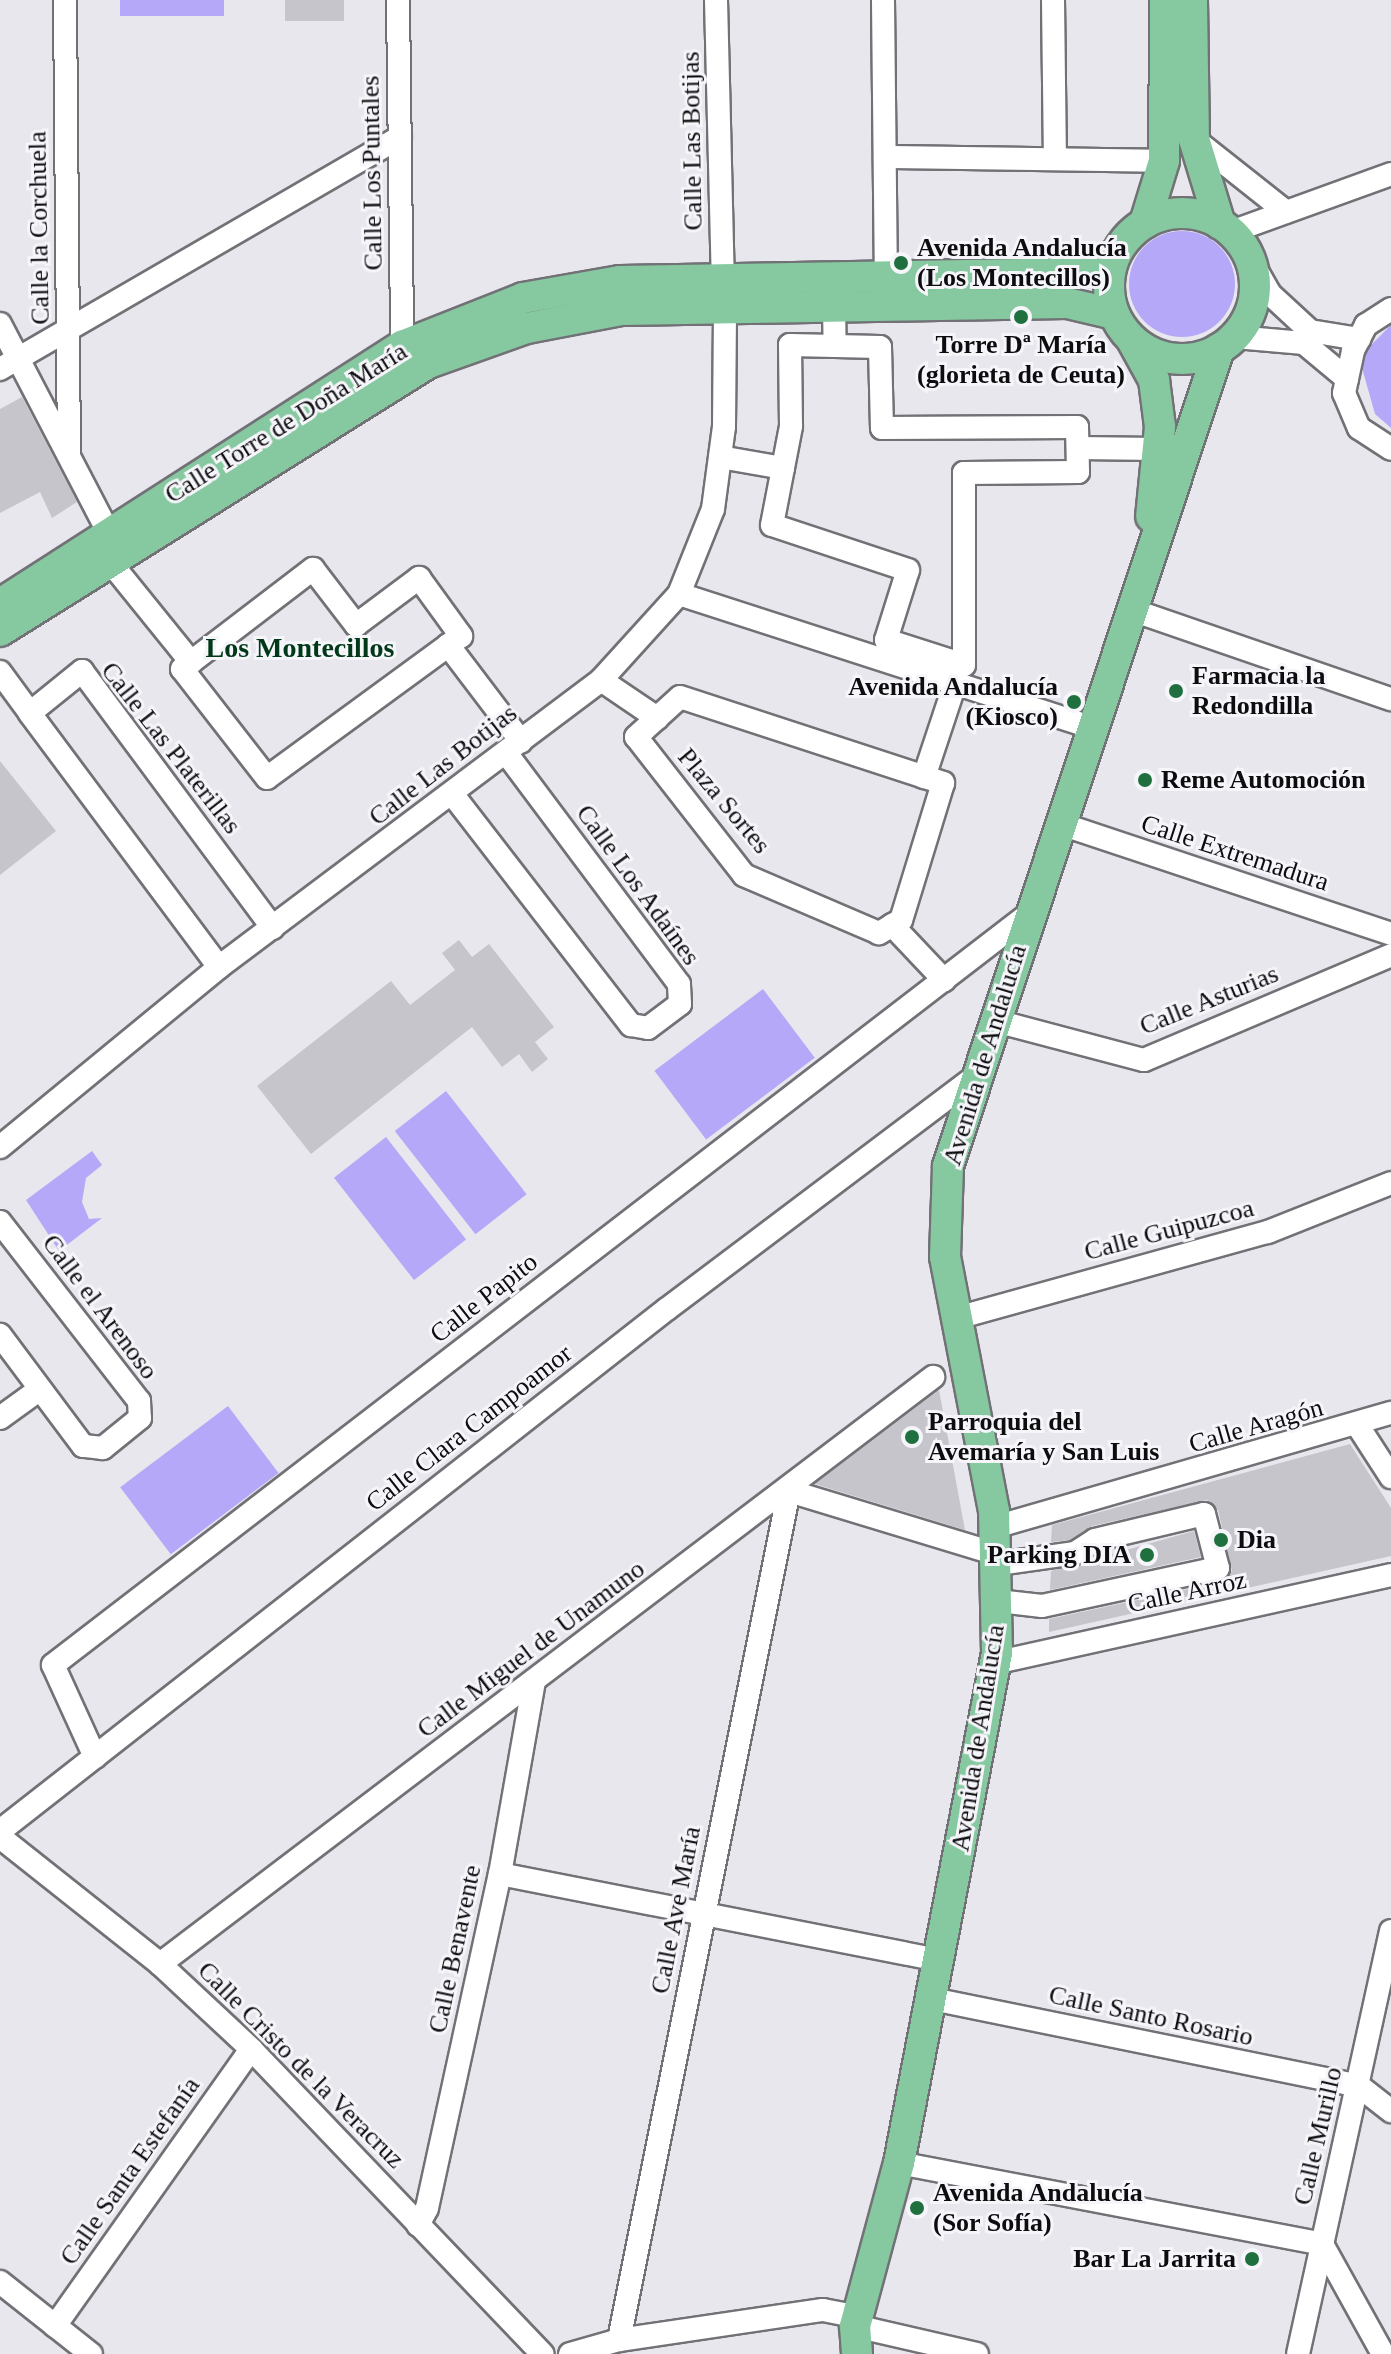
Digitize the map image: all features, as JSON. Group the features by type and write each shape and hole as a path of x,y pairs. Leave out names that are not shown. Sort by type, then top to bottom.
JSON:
{"main road":[{"path":"1165,0 1164,161 1145,223 1115,255 1109,284 1114,314 1132,340 1174,359 1227,343 1254,300 1250,259 1226,228 1194,139 1192,0"},
{"path":"1145,223 1183,214 1226,228"},
{"name":"Calle Torre de Doña María","path":"0,604 110,548 428,363 527,328 724,295 886,279 1067,273 1115,255"},
{"name":"Calle Torre de Doña María","path":"0,631 110,548 402,346 523,298 620,281 834,307 1067,303 1114,314"},
{"name":"Avenida de Andalucía","path":"1132,340 1154,380 1158,449 1145,571"},
{"name":"Avenida de Andalucía","path":"857,2332 899,2163 940,1960 994,1663 999,1601 997,1548 945,1257 948,1166 1145,571 1227,343"}],"street":[{"name":"Calle la Corchuela","path":"65,0 69,455"},
{"name":"Calle Los Puntales","path":"398,0 402,346"},
{"name":"Calle Las Botijas","path":"0,1147 219,967 453,795 601,680 679,594 713,509 720,457 724,295 716,0"},
{"path":"883,0 886,279"},
{"path":"1053,0 1055,158"},
{"path":"9,364 400,137"},
{"path":"1194,139 1286,212"},
{"path":"885,157 1164,161"},
{"path":"1226,228 1286,212 1391,174"},
{"path":"1250,259 1270,294 1310,331 1359,339"},
{"path":"834,307 835,346"},
{"path":"1391,309 1366,325 1344,393 1359,428 1391,449"},
{"path":"0,324 9,364 69,455 110,548 191,662"},
{"path":"1227,343 1304,343 1347,379"},
{"path":"679,594 916,661 964,665 964,473 1078,472 1077,427 882,428 880,347 790,345 791,426 772,525 908,570 886,640 916,661 955,684 1093,728"},
{"path":"1078,448 1158,449"},
{"path":"720,457 783,468"},
{"path":"313,569 356,625 419,578 461,636 448,645 267,778 182,669 313,569"},
{"path":"1132,610 1391,699"},
{"path":"448,645 514,747"},
{"name":"Calle Las Platerillas","path":"30,713 82,671 273,928"},
{"path":"0,672 219,967"},
{"path":"601,680 657,718"},
{"path":"944,980 892,925 901,920 943,783 924,777 955,684"},
{"name":"Plaza Sortes","path":"892,925 879,933 744,875 636,737 680,697 924,777"},
{"name":"Calle Los Adaínes","path":"453,795 631,1025 648,1028 680,1004 679,984 514,747"},
{"name":"Calle Extremadura","path":"1061,824 1391,934"},
{"name":"Calle Papito","path":"95,1757 48,1660 1029,914"},
{"name":"Calle Asturias","path":"996,1021 1144,1060 1391,955"},
{"name":"Calle Clara Campoamor","path":"0,1831 667,1309 978,1075"},
{"name":"Calle Guipuzcoa","path":"957,1318 1268,1232 1391,1183"},
{"name":"Calle el Arenoso","path":"0,1222 139,1401 140,1418 103,1448 83,1446 0,1335"},
{"name":"Calle Miguel de Unamuno","path":"160,1964 789,1491 933,1377"},
{"path":"0,1418 40,1389"},
{"name":"Calle Aragón","path":"997,1548 1391,1413"},
{"path":"1358,1426 1391,1477"},
{"path":"789,1491 997,1548 1075,1553 1095,1540 1204,1514 1218,1568 1042,1606 999,1601"},
{"name":"Calle Ave María","path":"619,2340 789,1491"},
{"name":"Calle Arroz","path":"994,1663 1391,1575"},
{"name":"Calle Benavente","path":"418,2225 427,2208 500,1874 534,1681"},
{"name":"Calle Cristo de la Veracruz","path":"0,1837 160,1964 251,2049 542,2354"},
{"path":"500,1874 940,1960"},
{"name":"Calle Murillo","path":"1298,2354 1391,1931"},
{"name":"Calle Santo Rosario","path":"932,1999 1359,2086"},
{"name":"Calle Santa Estefanía","path":"55,2326 251,2049"},
{"path":"1359,2086 1391,2111"},
{"path":"899,2163 1322,2244 1383,2354"},
{"path":"0,2282 91,2354"},
{"path":"570,2354 619,2340 823,2310 857,2332 977,2354"}],"shaded area":[{"path":"120,0 224,0 224,16 120,16"},
{"path":"1182,231 1202,235 1220,246 1231,264 1235,284 1231,304 1220,322 1202,333 1182,337 1162,333 1144,322 1133,304 1129,284 1133,264 1144,246 1162,235"},
{"path":"1391,325 1391,428 1375,414 1362,368 1368,348"},
{"path":"763,989 815,1058 706,1140 654,1071"},
{"path":"446,1091 527,1194 475,1234 395,1131"},
{"path":"386,1137 466,1239 414,1280 334,1178"},
{"path":"92,1151 102,1165 86,1178 82,1202 89,1219 102,1218 59,1251 26,1200"},
{"path":"228,1406 279,1473 171,1554 120,1487"}],"building":[{"path":"285,0 344,0 344,21 285,21"},
{"path":"22,397 77,502 52,518 40,492 0,513 0,409"},
{"path":"0,761 56,831 0,875"},
{"path":"459,940 472,957 489,944 554,1027 535,1042 548,1059 532,1072 519,1054 502,1067 472,1027 311,1154 257,1086 391,981 410,1005 455,970 442,953"},
{"name":"Parroquia del Avemaría y San Luis","path":"939,1390 965,1530 815,1484"},
{"name":"Dia","path":"1350,1444 1391,1508 1391,1556 1049,1632 1049,1619 1221,1582 1232,1571 1218,1510 1207,1500 1092,1526 1070,1540 1051,1542 1052,1525"},
{"path":"1194,1531 1201,1557 1050,1590 1051,1571"}],"place":[{"name":"Avenida Andalucía (Los Montecillos)","path":"901,263"},
{"name":"Torre Dª María (glorieta de Ceuta)","path":"1021,317"},
{"name":"Farmacia la Redondilla","path":"1176,691"},
{"name":"Avenida Andalucía (Kiosco)","path":"1074,702"},
{"name":"Reme Automoción","path":"1145,780"},
{"name":"Parroquia del Avemaría y San Luis","path":"912,1437"},
{"name":"Dia","path":"1221,1540"},
{"name":"Parking DIA","path":"1147,1555"},
{"name":"Avenida Andalucía (Sor Sofía)","path":"917,2208"},
{"name":"Bar La Jarrita","path":"1252,2259"}],"district":[{"name":"Los Montecillos","path":"300,648"}]}
